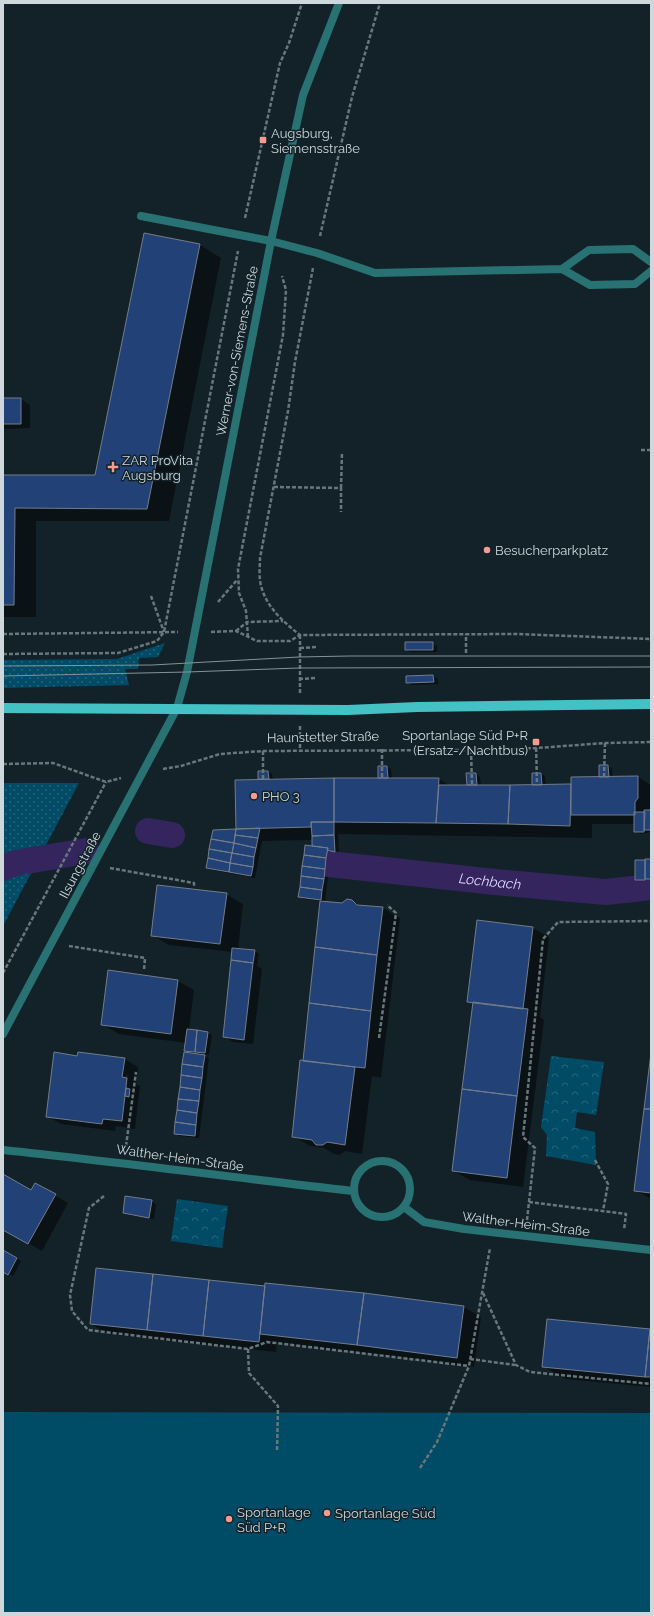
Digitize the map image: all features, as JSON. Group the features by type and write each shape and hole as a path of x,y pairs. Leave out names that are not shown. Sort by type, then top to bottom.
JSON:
{"main road":[{"name":"Haunstetter Straße","path":"3,708 348,710 417,707 651,704"}],"street":[{"name":"Werner-von-Siemens-Straße","path":"177,708 187,672 271,241 303,95 339,3"},
{"path":"141,216 271,241 316,253 375,273 562,269 590,285 635,284 651,271"},
{"path":"562,269 589,250 633,249 651,262"},
{"name":"Ilsungstraße","path":"3,1034 177,708"},
{"name":"Walther-Heim-Straße","path":"3,1150 353,1191"},
{"path":"381,1160 391,1162 399,1166 406,1174 410,1182 410,1192 404,1207 397,1213 378,1217 361,1209 356,1201 353,1191 357,1174 363,1167 372,1162 381,1160"},
{"name":"Walther-Heim-Straße","path":"404,1207 424,1222 493,1233 651,1250"}],"path":[{"path":"3,654 118,652 157,641 164,632 241,235 280,64 302,3"},
{"path":"300,635 283,621 269,604 260,581 260,558 316,253 352,97 380,3"},
{"path":"248,637 246,611 239,593 238,569 283,335 286,290 271,241"},
{"path":"642,450 651,450"},
{"path":"340,512 342,452"},
{"path":"274,487 341,488"},
{"path":"151,596 164,632"},
{"path":"283,621 247,622 236,632 257,642 290,642 300,635 516,634 651,639"},
{"path":"3,634 164,632"},
{"path":"466,634 466,653"},
{"path":"300,648 317,647"},
{"path":"299,679 317,678"},
{"path":"536,742 537,785"},
{"name":"Haunstetter Straße","path":"106,782 144,772 181,766 220,754 263,751 382,749 471,750 651,742"},
{"path":"604,743 604,777"},
{"path":"382,749 382,778"},
{"path":"471,750 472,785"},
{"path":"263,751 263,779"},
{"path":"3,764 53,763 106,782 3,973"},
{"path":"94,865 194,883 194,886"},
{"path":"379,1038 396,913 387,905"},
{"path":"623,1247 626,1214 529,1202 536,1148 523,1137 542,939 558,922 651,921"},
{"path":"51,944 146,958 144,970"},
{"path":"124,1163 136,1072"},
{"path":"595,1160 608,1184 603,1211"},
{"path":"104,1196 89,1208 70,1295 72,1310 88,1330 248,1349 267,1342 469,1366"},
{"path":"420,1468 437,1442 469,1366 493,1233"},
{"path":"482,1292 516,1365"},
{"path":"248,1349 249,1373 278,1406 278,1452"},
{"path":"470,1359 516,1365 530,1372 651,1384"}],"green space":[{"path":"165,643 158,657 139,658 138,669 125,669 129,685 3,688 3,660 117,659"},
{"path":"3,783 79,783 3,926"},
{"path":"551,1056 604,1062 596,1115 577,1112 575,1128 595,1132 596,1165 546,1156 547,1135 541,1127"},
{"path":"177,1199 228,1206 222,1248 171,1241"},
{"name":"Sportanlage Süd","path":"3,1412 651,1413 651,1613 3,1613"}],"building":[{"path":"144,233 200,244 147,509 15,508 14,605 3,605 3,475 95,475"},
{"path":"3,398 21,398 21,424 3,424"},
{"path":"405,642 433,642 433,650 405,650"},
{"path":"433,675 434,682 406,683 406,676"},
{"path":"599,765 608,765 609,777 599,777"},
{"path":"378,766 387,766 388,778 378,778"},
{"path":"258,771 268,771 269,779 258,779"},
{"path":"466,773 476,773 477,785 467,785"},
{"path":"532,773 541,773 542,785 532,785"},
{"path":"638,776 638,798 635,802 635,815 571,815 571,777"},
{"path":"334,778 334,822 311,822 311,827 236,829 235,780"},
{"path":"334,778 439,778 436,823 334,822"},
{"path":"571,784 570,826 508,824 510,785"},
{"path":"439,785 510,785 508,824 436,823"},
{"path":"644,810 651,810 651,830 644,830"},
{"path":"634,812 645,812 644,832 634,832"},
{"path":"311,822 334,822 334,835 312,836"},
{"path":"260,828 258,838 235,835 236,829"},
{"path":"236,829 234,843 211,839 213,830"},
{"path":"235,835 258,838 256,848 234,843"},
{"path":"334,835 335,852 327,850 328,848 312,846 312,836"},
{"path":"211,839 234,843 232,853 209,849"},
{"path":"234,843 256,848 254,857 232,853"},
{"path":"305,845 328,848 326,858 304,855"},
{"path":"209,849 232,853 230,863 208,858"},
{"path":"232,853 254,857 253,867 230,863"},
{"path":"304,855 326,858 325,869 302,866"},
{"path":"208,858 230,863 229,872 206,868"},
{"path":"645,859 651,859 651,879 645,879"},
{"path":"635,860 645,860 645,880 635,880"},
{"path":"230,863 253,867 251,876 229,872"},
{"path":"302,866 325,869 324,879 301,876"},
{"path":"301,876 324,879 322,890 300,887"},
{"path":"157,885 227,893 220,944 151,936"},
{"path":"300,887 322,890 321,900 298,897"},
{"path":"347,899 352,900 357,905 383,907 377,955 315,947 320,901 342,903"},
{"path":"477,920 533,927 523,1009 467,1002"},
{"path":"315,947 377,955 371,1011 309,1003"},
{"path":"232,948 255,950 253,963 231,960"},
{"path":"231,960 253,963 244,1040 223,1037"},
{"path":"108,970 178,980 171,1034 101,1025"},
{"path":"473,1002 528,1009 517,1096 462,1089"},
{"path":"309,1003 371,1011 365,1068 303,1061"},
{"path":"187,1029 197,1030 195,1052 184,1051"},
{"path":"197,1030 208,1032 205,1053 195,1052"},
{"path":"54,1052 77,1056 78,1052 125,1058 122,1077 127,1078 122,1121 103,1119 102,1124 46,1117"},
{"path":"184,1052 205,1055 203,1067 182,1064"},
{"path":"651,1053 651,1109 644,1109"},
{"path":"300,1060 355,1067 345,1145 327,1142 323,1145 316,1145 312,1140 292,1137"},
{"path":"182,1064 203,1067 202,1078 181,1075"},
{"path":"181,1075 202,1078 200,1090 180,1087"},
{"path":"180,1087 200,1090 199,1101 178,1099"},
{"path":"126,1088 130,1089 129,1097 125,1096"},
{"path":"462,1089 517,1096 507,1178 452,1171"},
{"path":"178,1099 199,1101 197,1113 177,1110"},
{"path":"644,1109 651,1109 651,1193 634,1191"},
{"path":"177,1110 197,1113 196,1125 175,1122"},
{"path":"175,1122 196,1125 195,1136 174,1134"},
{"path":"3,1174 31,1190 35,1183 56,1194 28,1244 3,1230"},
{"path":"125,1196 152,1200 149,1218 123,1213"},
{"path":"3,1250 17,1258 8,1275 3,1272"},
{"path":"96,1268 153,1274 147,1330 90,1324"},
{"path":"153,1274 209,1280 203,1336 147,1330"},
{"path":"209,1280 265,1286 259,1342 203,1336"},
{"path":"265,1283 364,1293 357,1345 260,1334"},
{"path":"364,1293 464,1306 457,1358 357,1345"},
{"path":"547,1319 650,1329 645,1377 542,1367"},
{"path":"650,1329 651,1377 645,1377"}],"waterway":[{"name":"Lochbach","path":"148,831 172,835"},
{"name":"Lochbach","path":"3,868 15,863 86,851"},
{"name":"Lochbach","path":"329,864 495,882 606,892 651,887"}],"tram line":[{"path":"3,666 152,665 299,657 349,656 651,656"},
{"path":"3,676 299,668 651,667"}],"place":[{"name":"Augsburg, Siemensstraße","path":"263,140"},
{"name":"ZAR ProVita Augsburg","path":"113,467"},
{"name":"Besucherparkplatz","path":"487,550"},
{"name":"Sportanlage Süd P+R (Ersatz-/Nachtbus)","path":"536,742"},
{"name":"PHO 3","path":"254,796"},
{"name":"Sportanlage Süd","path":"327,1513"},
{"name":"Sportanlage Süd P+R","path":"229,1519"}]}
